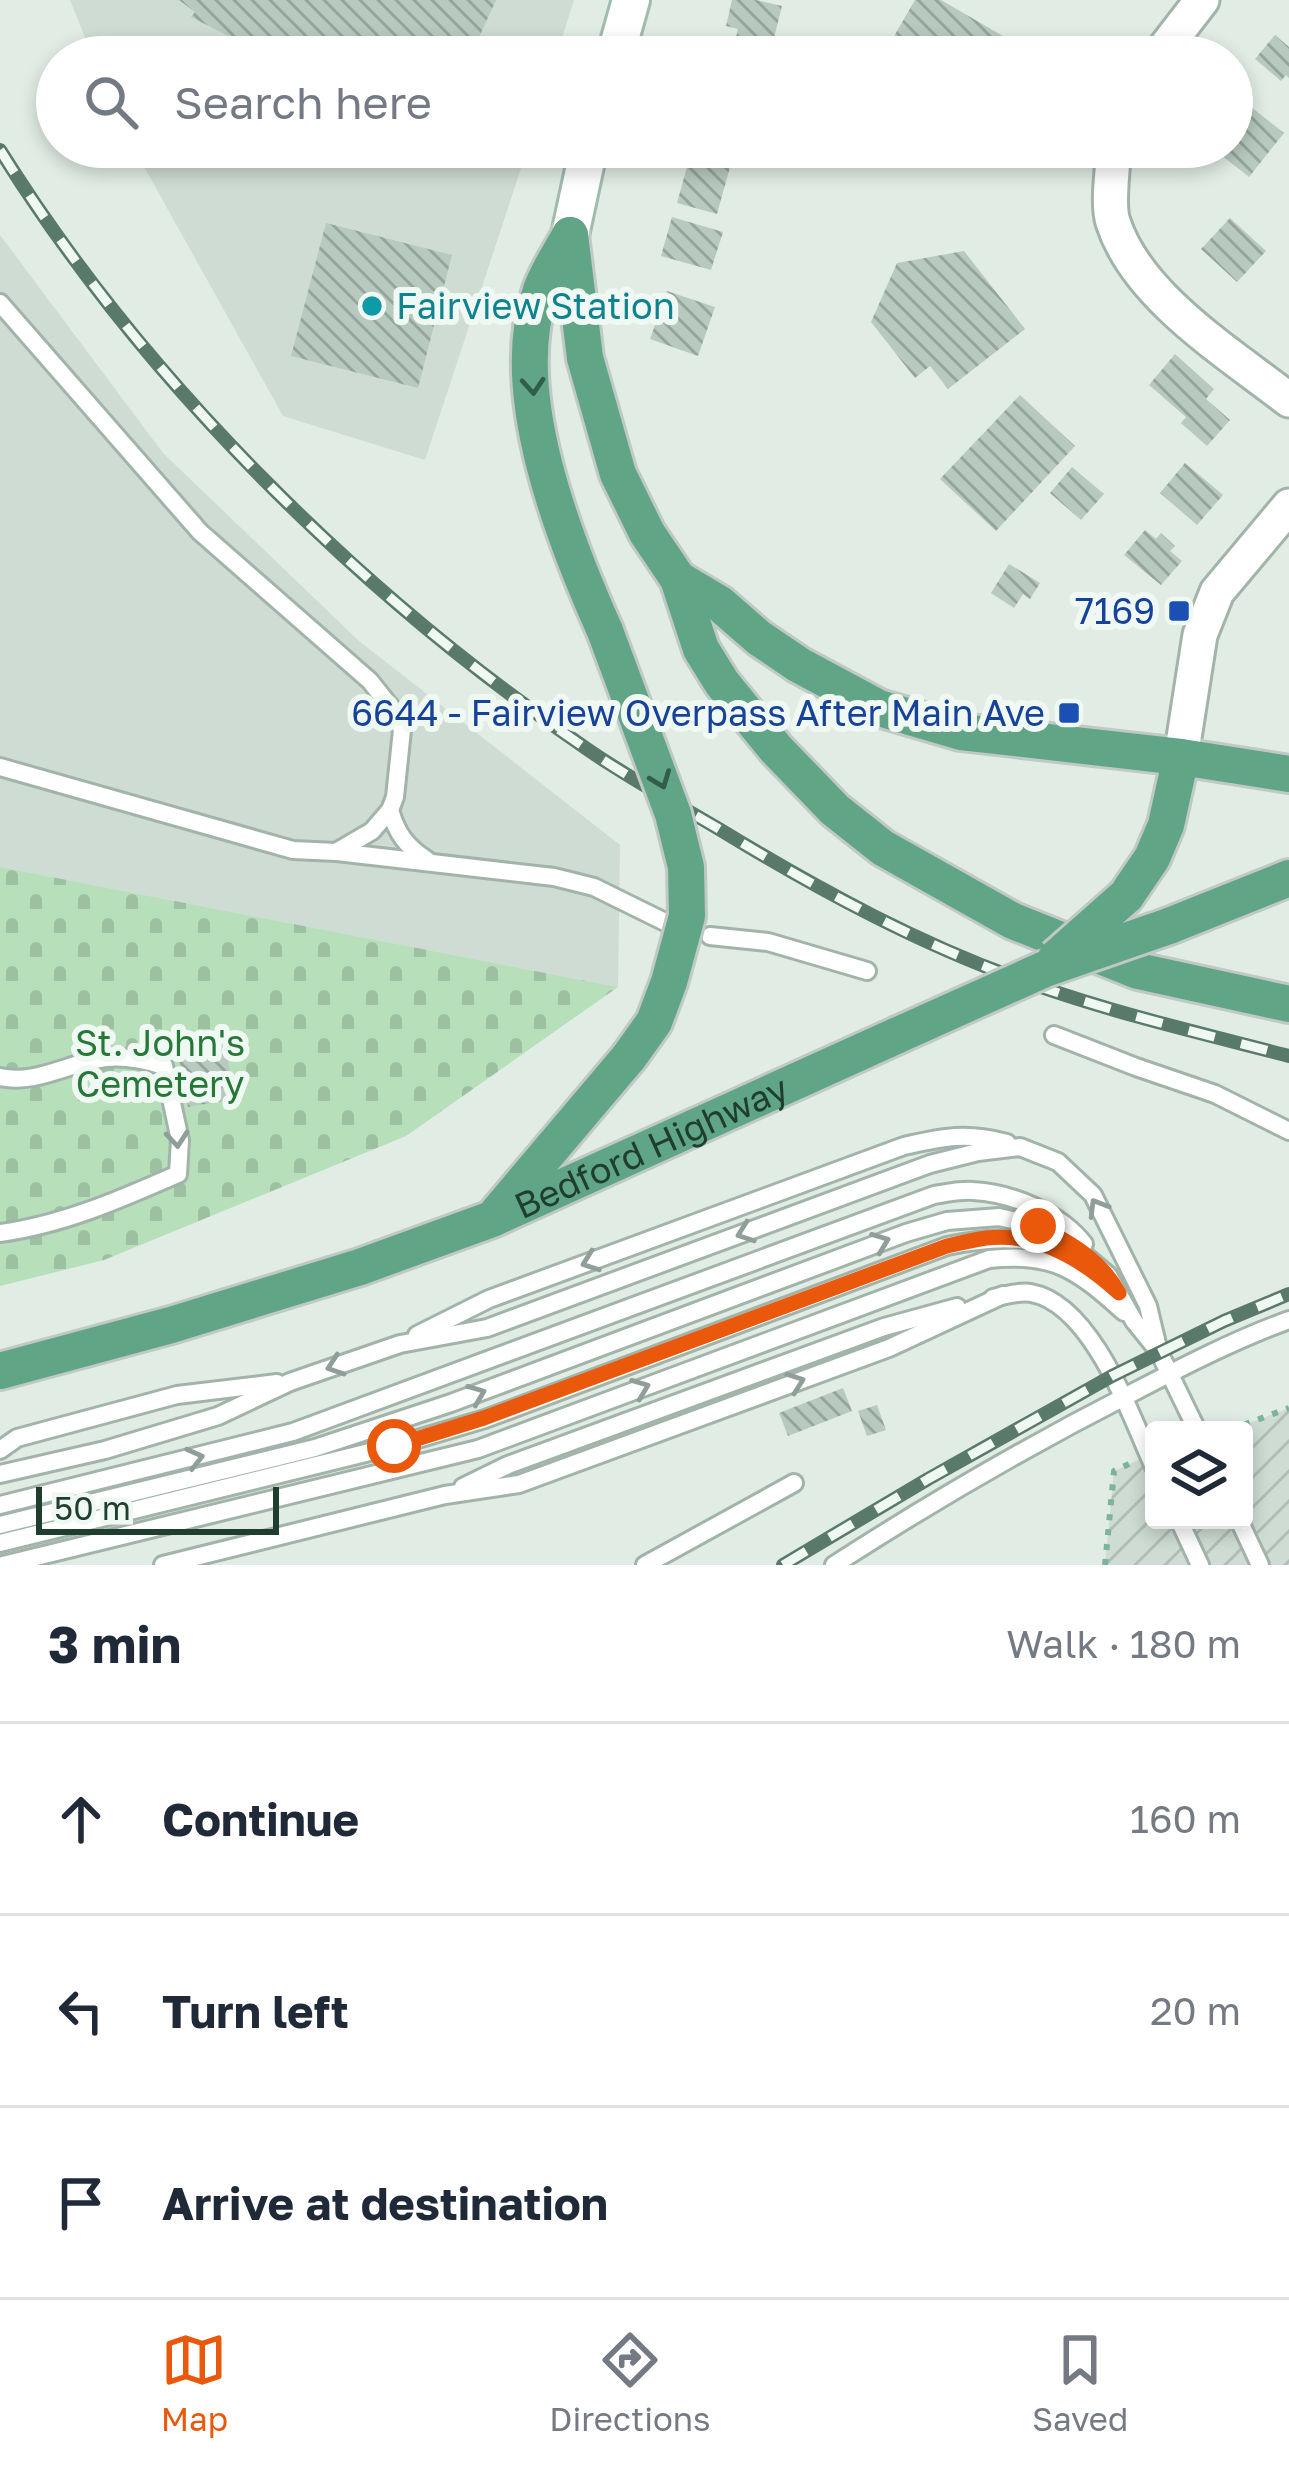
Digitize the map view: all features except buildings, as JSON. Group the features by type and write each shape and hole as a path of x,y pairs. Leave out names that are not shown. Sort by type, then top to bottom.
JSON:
{"main road":[{"path":"621,36 631,0"},
{"path":"492,1219 654,1022 687,916 686,867 674,814 559,514 540,445 531,383 532,330 540,291 569,235 584,168"},
{"path":"569,235 585,358 618,474 647,533 678,579 701,649 722,683 776,749 835,810 884,848 1013,921 1138,971 1289,1004"},
{"path":"678,579 720,604 799,665 879,708 961,732 1289,774"},
{"path":"1045,969 1126,896 1153,858 1166,825 1181,757"},
{"name":"Bedford Highway","path":"0,1371 359,1268 492,1219 1045,969 1289,878"}],"street":[{"path":"1174,36 1202,0"},
{"path":"1113,168 1112,219 1140,277 1289,400"},
{"path":"1181,757 1200,634 1217,592 1289,506"}],"lane":[{"path":"0,303 200,532 370,681 393,710 402,730 390,810 372,832 336,852"},
{"path":"0,767 292,850 554,877 594,887 665,922"},
{"path":"390,810 396,833 431,862"},
{"path":"710,936 768,943 867,971"},
{"path":"1054,1035 1215,1094 1289,1131"},
{"path":"0,1077 14,1080 57,1072 102,1058 134,1058 164,1066 180,1140 178,1174 116,1202 0,1233"},
{"path":"0,1474 105,1450 218,1416 290,1382 400,1344 489,1299 904,1146 979,1136 1058,1162 1093,1195 1148,1306 1160,1352 1193,1421"},
{"path":"400,1344 487,1328 930,1164 1020,1147"},
{"path":"0,1505 293,1432 934,1195 972,1191 1014,1199 1047,1213 1077,1235 1108,1274 1134,1322"},
{"path":"0,1525 315,1448 451,1403 947,1221 999,1217 1038,1226 1070,1243 1108,1274"},
{"path":"0,1544 394,1446 484,1418 947,1246 991,1237 1029,1242 1067,1253 1119,1293"},
{"path":"3,1565 478,1449 988,1259 1022,1255 1048,1259 1090,1281 1160,1352"},
{"path":"163,1565 446,1495 518,1484 889,1348 1003,1295 1030,1292 1054,1302 1077,1320 1112,1376 1145,1447"},
{"path":"834,1565 937,1498 1122,1398 1289,1320"},
{"path":"0,1450 17,1438 177,1395 290,1382"},
{"path":"645,1565 794,1483"},
{"path":"1183,1529 1200,1565"},
{"path":"1243,1529 1260,1565"}],"path":[{"path":"1253,1421 1289,1408"},
{"path":"1105,1565 1114,1471 1134,1462"}],"shaded area":[{"path":"70,0 574,0 563,36 85,36"},
{"path":"145,168 521,168 425,460 283,416"},
{"path":"0,235 163,453 359,641 620,845 618,987 0,867"},
{"path":"1289,1408 1289,1565 1105,1565 1114,1471 1145,1457 1145,1529 1253,1529 1253,1422"}],"green space":[{"name":"St. John's Cemetery","path":"0,867 618,987 406,1136 104,1260 0,1286"}],"railway":[{"path":"0,150 121,320 263,479 421,623 587,749 795,874 953,953 1098,1005 1289,1056"},
{"path":"783,1565 1112,1376 1289,1294"}],"place":[{"name":"Fairview Station","path":"372,306"},
{"name":"7169","path":"1179,611"},
{"name":"6644 - Fairview Overpass After Main Ave","path":"1069,713"}],"route":[{"path":"394,1446 484,1418 947,1246 991,1237 1029,1242 1067,1253 1119,1293 1108,1274 1070,1243 1038,1226"}]}
